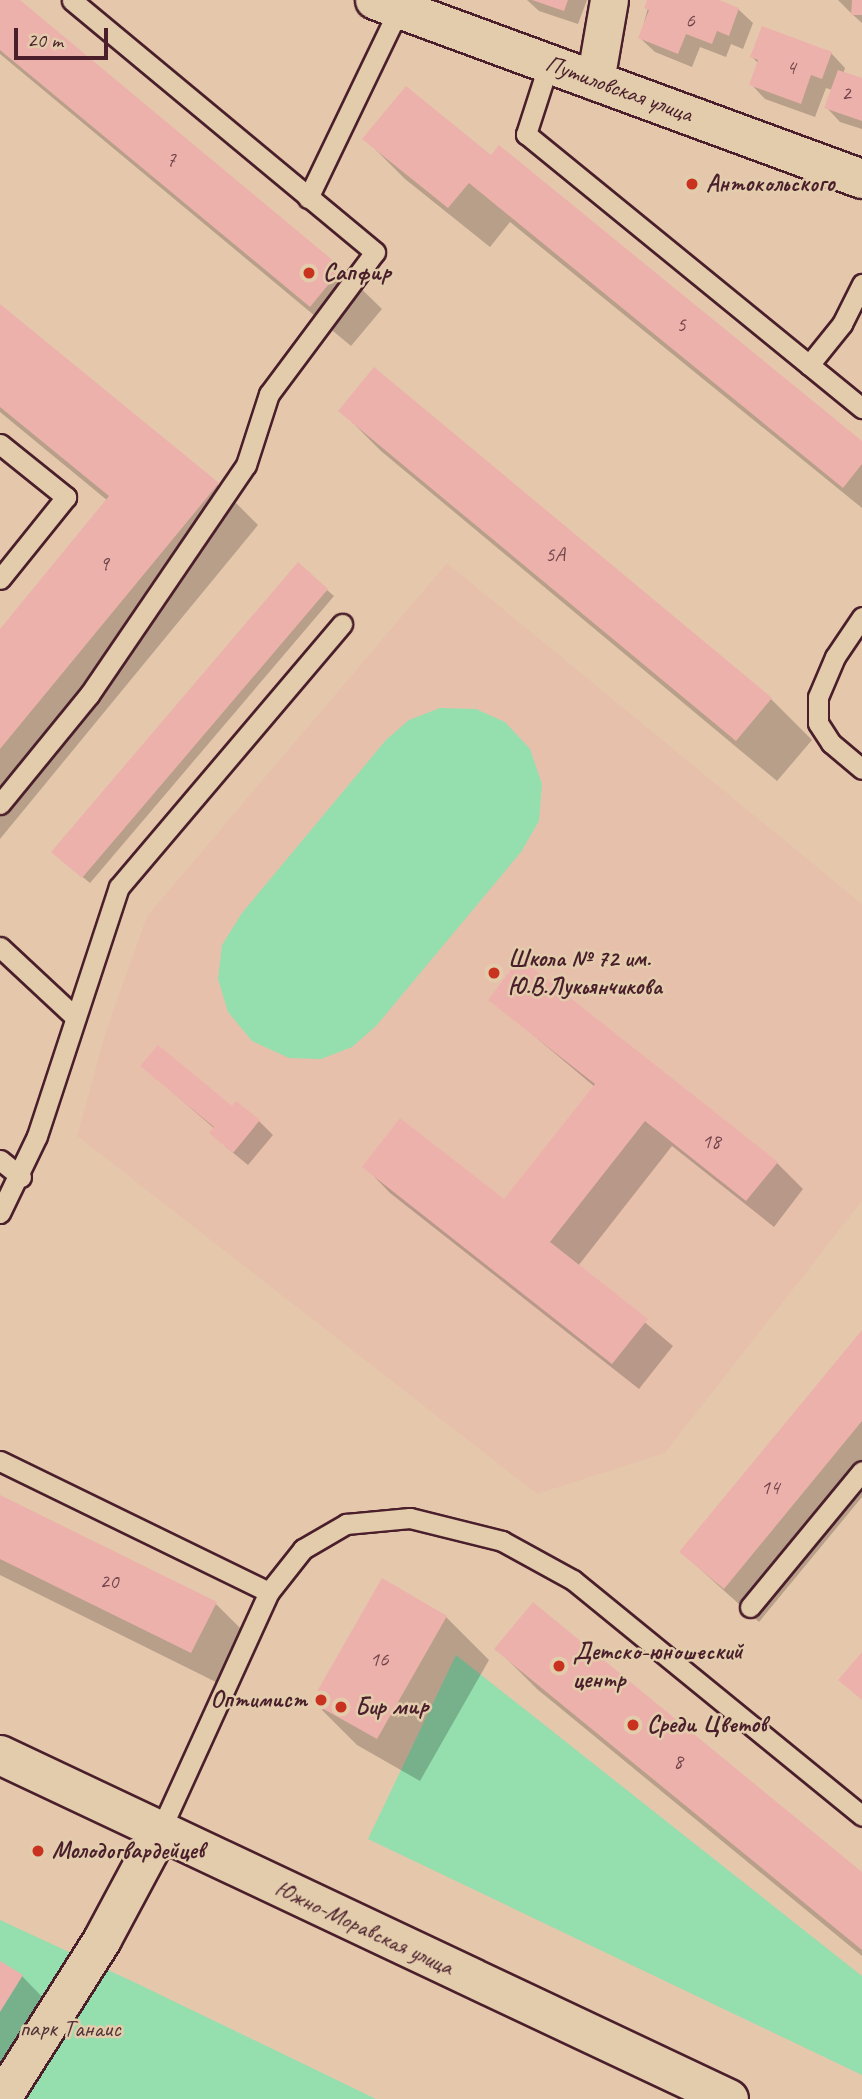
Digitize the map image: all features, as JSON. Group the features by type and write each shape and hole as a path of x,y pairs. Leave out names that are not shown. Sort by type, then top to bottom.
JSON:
{"main road":[{"name":"Путиловская улица","path":"387,5 862,179"},
{"name":"Южно-Моравская улица","path":"0,1755 729,2099"}],"street":[{"path":"595,80 609,0"},
{"path":"1,2099 102,1940 160,1831"}],"lane":[{"path":"0,804 89,695 246,465 269,394 375,252 72,0"},
{"path":"308,198 387,5"},
{"path":"549,63 526,134 862,408"},
{"path":"809,365 842,324 862,284"},
{"path":"0,444 66,497 0,579"},
{"path":"862,617 835,657 818,697 818,723 831,743 862,769"},
{"path":"0,1213 21,1177 118,887 342,624"},
{"path":"0,947 75,1017"},
{"path":"0,1160 21,1177"},
{"path":"0,1461 269,1592"},
{"path":"750,1607 862,1471"},
{"path":"160,1831 269,1592 303,1549 346,1524 410,1518 502,1541 573,1580 862,1816"}],"shaded area":[{"name":"Школа № 72 им. Ю.В.Лукьянчикова","path":"447,563 862,904 862,1201 665,1453 537,1494 77,1136 106,1031 147,916"}],"green space":[{"path":"440,708 476,709 505,722 530,749 542,784 539,821 521,852 376,1026 352,1047 321,1059 289,1058 252,1041 228,1012 218,979 222,945 242,913 386,740 409,720"},
{"path":"456,1655 862,1976 862,2075 368,1839"},
{"name":"парк Танаис","path":"0,1920 138,1984 376,2099 0,2099"}],"building":[{"path":"0,0 20,0 342,268 310,307 0,50"},
{"path":"532,0 568,0 564,11"},
{"path":"647,0 719,0 739,8 729,36 717,31 712,44 686,34 678,54 638,38 649,10 644,8"},
{"path":"852,0 862,0 862,15 851,15"},
{"path":"762,26 832,52 822,79 811,75 801,104 749,85 758,60 750,57"},
{"path":"838,70 862,78 862,121 824,108"},
{"path":"406,86 491,155 499,145 862,441 862,464 843,488 469,183 448,208 362,139"},
{"path":"0,304 219,483 0,749 0,629 109,496 0,407"},
{"path":"374,367 772,698 736,741 338,411"},
{"path":"298,562 328,589 82,878 51,852"},
{"path":"520,958 778,1162 746,1201 645,1121 550,1242 648,1319 612,1364 362,1167 400,1118 504,1199 595,1084 488,1000"},
{"path":"158,1045 232,1106 236,1101 260,1120 233,1153 209,1133 214,1127 140,1066"},
{"path":"862,1330 862,1421 724,1589 679,1552"},
{"path":"0,1495 217,1602 191,1653 0,1559"},
{"path":"382,1578 447,1616 377,1739 311,1702"},
{"path":"533,1602 862,1872 862,1950 494,1649"},
{"path":"862,1652 862,1700 838,1680"},
{"path":"0,1961 23,1975 0,2012"}],"place":[{"name":"Антокольского","path":"692,184"},
{"name":"Сапфир","path":"309,273"},
{"name":"Школа № 72 им. Ю.В.Лукьянчикова","path":"494,973"},
{"name":"Детско-юношеский центр","path":"559,1666"},
{"name":"Оптимист","path":"321,1700"},
{"name":"Бир мир","path":"341,1707"},
{"name":"Среди Цветов","path":"633,1725"},
{"name":"Молодогвардейцев","path":"38,1851"}]}
